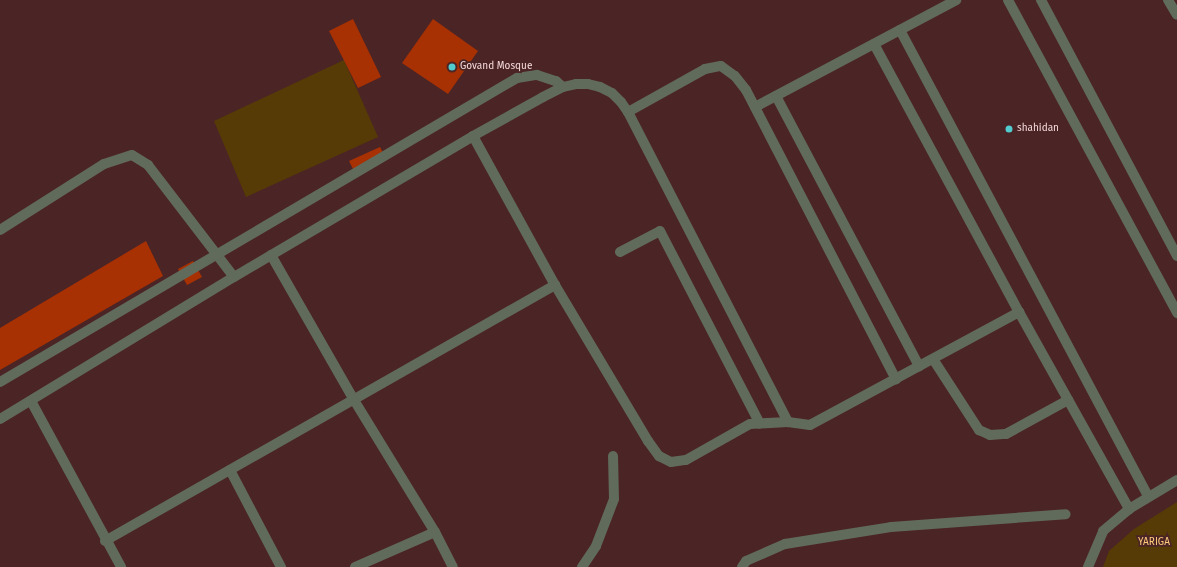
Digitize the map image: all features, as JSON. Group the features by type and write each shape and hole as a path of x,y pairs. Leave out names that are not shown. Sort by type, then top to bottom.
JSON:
{"street":[{"path":"755,107 956,0"},
{"path":"1008,0 1177,313"},
{"path":"1040,0 1177,256"},
{"path":"1168,0 1177,15"},
{"path":"900,30 1148,496"},
{"path":"874,44 1019,312 1129,509"},
{"path":"628,112 705,69 721,66 735,76 746,90 896,379"},
{"path":"0,382 518,78 527,75 542,76 556,81 563,86"},
{"path":"0,419 234,277 473,136 563,86 588,84 600,87 621,102 628,112 788,422"},
{"path":"776,96 919,366"},
{"path":"473,136 555,285 648,441 659,456 671,462 686,460 750,424 788,422 810,425 1019,312"},
{"path":"0,230 104,164 132,155 148,165 234,277"},
{"path":"620,252 660,231 760,424"},
{"path":"272,255 354,400 435,532 453,567"},
{"path":"105,541 555,285"},
{"path":"933,359 979,430 990,434 1006,434 1068,400"},
{"path":"31,400 120,567"},
{"path":"582,567 596,546 614,499 613,456"},
{"path":"230,470 281,567"},
{"path":"1088,567 1103,531 1129,509 1148,496 1177,480"},
{"path":"742,567 746,561 785,544 876,529 1066,514"},
{"path":"355,567 435,532"}],"green space":[{"path":"344,60 378,137 246,197 214,121"},
{"name":"YARIGA","path":"1177,502 1177,567 1103,567 1109,551 1134,529"}],"building":[{"path":"353,19 381,77 358,88 329,31"},
{"path":"433,19 478,51 448,94 402,63"},
{"path":"380,147 386,158 355,173 349,161"},
{"path":"146,241 163,276 0,370 0,328"},
{"path":"193,261 202,277 187,285 178,269"}],"place":[{"name":"Govand Mosque","path":"452,67"},
{"name":"shahidan","path":"1009,129"}]}
